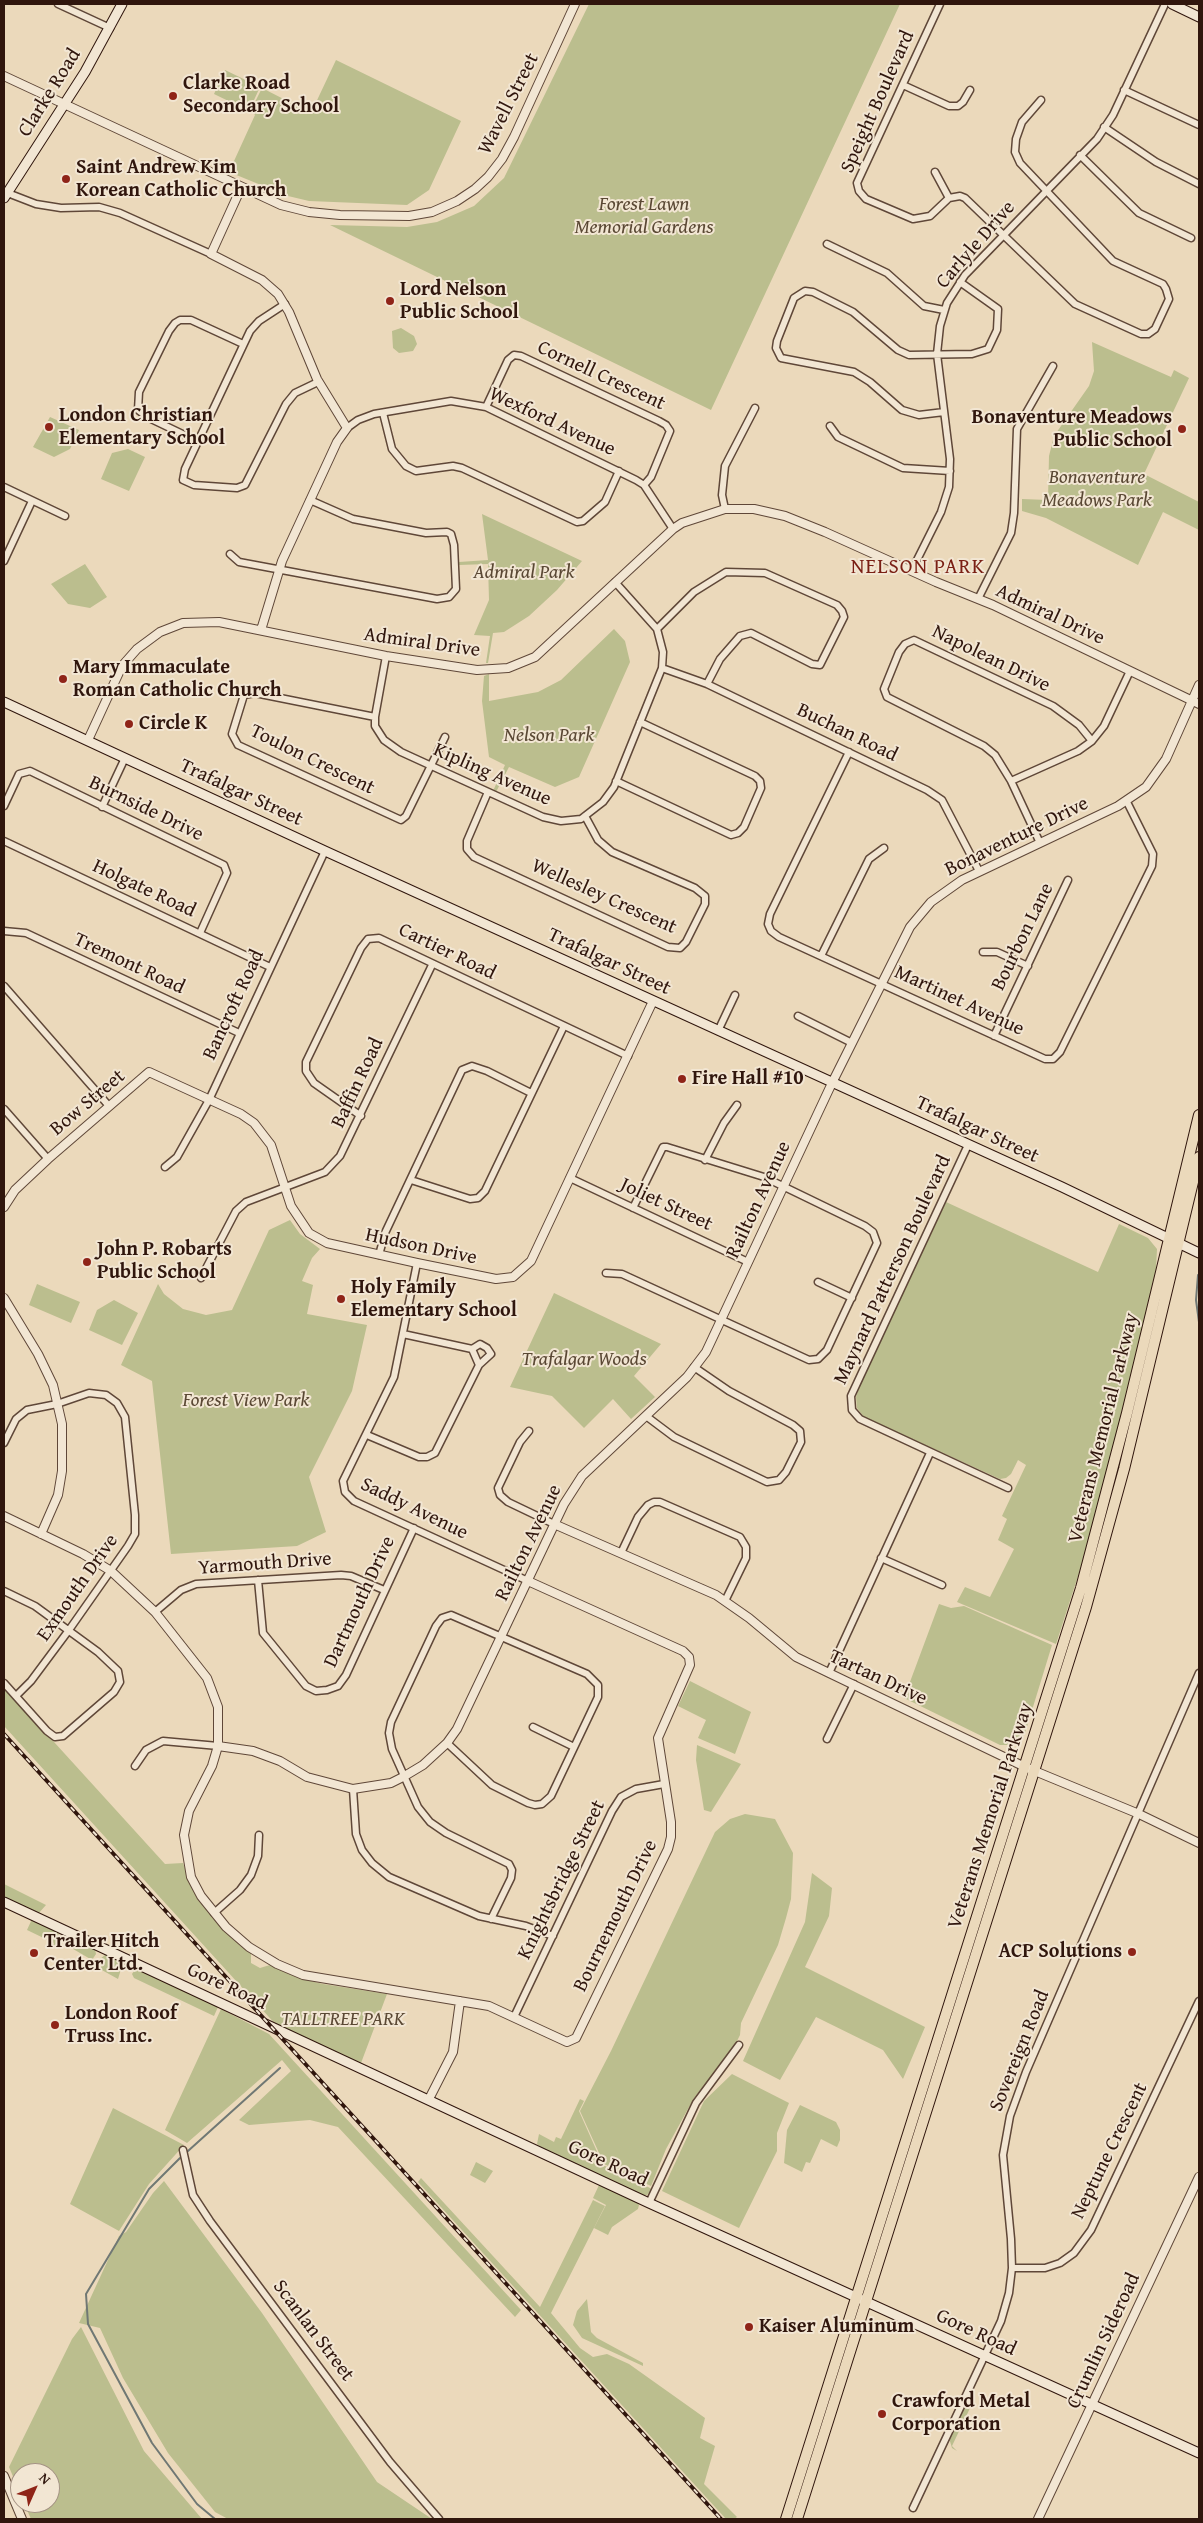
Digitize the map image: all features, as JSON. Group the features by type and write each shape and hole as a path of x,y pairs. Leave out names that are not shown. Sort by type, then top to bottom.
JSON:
{"highway":[{"name":"Veterans Memorial Parkway","path":"1030,1770 1127,1413 1199,1114"},
{"name":"Veterans Memorial Parkway","path":"797,2519 862,2299 1030,1770 1086,1607 1122,1478 1199,1157"},
{"name":"Veterans Memorial Parkway","path":"786,2519 862,2299"}],"main road":[{"name":"Clarke Road","path":"5,194 65,104 122,4"},
{"path":"1172,4 1199,17"},
{"name":"Trafalgar Street","path":"4,702 1199,1253"},
{"name":"Gore Road","path":"4,1902 649,2203 862,2299 1091,2406 1199,2453"}],"street":[{"path":"58,4 110,28"},
{"name":"Wavell Street","path":"4,76 281,205 309,212 340,215 409,216 432,212 457,201 475,189 502,159 575,4"},
{"name":"Speight Boulevard","path":"940,4 857,183 859,191 866,199 913,218 930,216 949,198"},
{"name":"Carlyle Drive","path":"912,570 941,512 949,488 950,458 937,354 946,303 960,282 1003,234 1080,155 1104,127 1165,4"},
{"path":"903,85 949,106 958,106 963,102 970,90"},
{"path":"1124,90 1199,125"},
{"path":"935,172 949,198 960,196 965,198 1075,304 1142,334 1148,334 1155,329 1169,299 1166,288 1162,284 1113,261 1020,163 1015,152 1016,139 1022,122 1041,100"},
{"path":"1104,127 1156,162 1199,184"},
{"path":"1080,155 1139,213 1191,238"},
{"path":"211,254 241,188"},
{"path":"5,194 36,204 61,208 99,207 120,213 211,254 262,280 273,288 286,304 318,382 347,428 337,442 280,569 261,630"},
{"path":"827,244 887,274 924,306 944,310"},
{"path":"944,412 919,414 902,410 870,382 854,372 781,358 776,348 794,298 805,291 813,292 853,312 903,353 909,355 972,354 988,349 997,330 998,309 960,282"},
{"path":"286,304 259,321 250,331 182,475 184,480 194,486 237,488 245,485 286,404 295,393 318,382"},
{"path":"198,441 146,418 138,410 139,392 169,331 180,320 191,320 243,344"},
{"name":"Cornell Crescent","path":"486,407 508,360 514,355 521,356 659,421 666,425 670,431 651,477 644,486"},
{"path":"978,599 1011,533 1014,513 1017,429 1053,366"},
{"name":"Wexford Avenue","path":"347,428 358,420 383,412 451,401 486,407 619,471 644,486 673,528"},
{"path":"725,509 722,495 725,466 755,408"},
{"path":"383,412 392,449 406,466 416,471 453,466 462,468 577,522 583,522 605,502 619,471"},
{"path":"830,426 838,437 897,466 950,471"},
{"path":"4,487 65,516"},
{"path":"230,554 239,562 437,599 449,597 456,589 454,544 451,534 447,532 426,533 352,519 310,500"},
{"path":"4,561 32,501"},
{"name":"Admiral Drive","path":"88,740 122,666 137,649 160,632 183,623 219,622 386,656 477,670 508,668 535,656 673,528 682,523 725,509 754,509 785,516 978,599 1196,703"},
{"path":"657,629 694,592 726,572 765,573 837,606 842,611 844,617 820,664 812,664 751,633 740,636 725,653 707,684"},
{"name":"Kipling Avenue","path":"374,717 375,726 384,740 401,752 543,818 561,821 581,819 603,802 616,781 662,668 663,652 657,629 615,582"},
{"name":"Napolean Drive","path":"1040,843 1012,781 1003,766 984,746 887,697 884,689 899,652 905,644 914,640 1053,706 1079,725 1092,740"},
{"path":"374,717 386,656"},
{"name":"Buchan Road","path":"662,668 707,684 927,790 942,800 979,871"},
{"path":"1012,781 1078,751 1092,740 1104,726 1130,671"},
{"name":"Bonaventure Drive","path":"832,1083 910,927 919,915 945,891 979,871 1127,802 1146,787 1166,759 1196,703 1199,686"},
{"name":"Toulon Crescent","path":"374,717 255,693 244,695 232,734 238,745 401,820 406,816 430,765"},
{"path":"616,781 731,835 738,833 744,827 762,788 760,781 755,776 640,722"},
{"path":"430,765 445,738"},
{"name":"Martinet Avenue","path":"849,752 770,914 768,924 771,931 779,937 1045,1059 1054,1060 1060,1052 1152,866 1153,854 1127,802"},
{"path":"102,806 125,758"},
{"name":"Burnside Drive","path":"4,806 19,774 30,771 224,864 227,873 200,933"},
{"name":"Wellesley Crescent","path":"488,792 467,841 467,849 474,857 668,947 680,948 686,942 705,904 705,896 695,888 612,852 598,840 585,816"},
{"name":"Holgate Road","path":"4,841 270,967"},
{"path":"821,956 869,859 884,848"},
{"name":"Bancroft Road","path":"165,1167 177,1158 209,1100 325,851"},
{"name":"Bourbon Lane","path":"994,1036 1068,880"},
{"name":"Tremont Road","path":"4,931 26,932 239,1034"},
{"name":"Cartier Road","path":"361,1116 308,1078 306,1062 309,1052 361,948 368,939 379,938 432,965 628,1056"},
{"path":"984,952 997,952 1028,966"},
{"name":"Baffin Road","path":"202,1278 236,1211 246,1202 325,1172 340,1156 361,1116 432,965"},
{"path":"4,986 109,1106"},
{"path":"718,1031 735,996"},
{"name":"Hudson Drive","path":"209,1100 241,1114 263,1132 271,1145 284,1187 298,1219 310,1233 327,1243 496,1279 513,1277 532,1261 653,1001"},
{"path":"798,1016 852,1043"},
{"path":"411,1180 470,1199 478,1198 490,1182 564,1026"},
{"path":"379,1255 385,1234 462,1070 472,1066 487,1071 531,1093"},
{"name":"Bow Street","path":"4,1206 15,1190 48,1159 149,1072 209,1100"},
{"name":"Railton Avenue","path":"218,1746 253,1751 280,1761 307,1777 354,1789 391,1783 403,1778 423,1765 446,1744 457,1729 564,1504 582,1476 688,1377 706,1352 832,1083"},
{"path":"705,1160 724,1123 737,1105"},
{"path":"4,1109 48,1159"},
{"name":"Maynard Patterson Boulevard","path":"968,1145 851,1396 852,1410 860,1419 1008,1488"},
{"path":"606,1273 622,1274 721,1318 808,1360 818,1359 827,1350 877,1243 873,1232 745,1169 705,1160 675,1149 663,1148 633,1208"},
{"name":"Joliet Street","path":"570,1178 748,1262"},
{"name":"Saddy Avenue","path":"417,1263 394,1377 344,1481 345,1492 354,1501 683,1652 689,1657"},
{"path":"818,1282 852,1298"},
{"path":"4,1298 38,1354 53,1385 62,1424 62,1471 58,1496 41,1534"},
{"path":"367,1435 419,1457 428,1457 435,1453 479,1365 491,1354 487,1348 480,1344 472,1349 403,1334"},
{"path":"472,1349 479,1365"},
{"path":"646,1416 682,1441 767,1482 779,1480 786,1472 801,1442 800,1432 793,1425 729,1391 694,1367"},
{"name":"Exmouth Drive","path":"4,1443 16,1419 27,1410 57,1404 89,1393 106,1396 117,1404 125,1417 135,1515 135,1534 111,1571 31,1681 16,1696"},
{"path":"529,1431 520,1442 498,1488 500,1495 508,1502 554,1524"},
{"path":"829,1673 930,1453"},
{"path":"621,1553 638,1517 648,1505 654,1502 660,1502 740,1537 746,1547 746,1558 725,1601"},
{"name":"Bournemouth Drive","path":"4,1516 83,1554 111,1571 154,1612 207,1678 218,1707 218,1746 212,1766 189,1811 184,1835 191,1877 201,1896 226,1927 250,1947 276,1964 303,1975 489,2006 567,2042 576,2038 668,1849 671,1837 671,1822 658,1738 690,1665 689,1657"},
{"name":"Tartan Drive","path":"554,1524 716,1595 796,1657 1030,1770 1139,1814 1199,1843"},
{"name":"Dartmouth Drive","path":"258,1580 263,1633 306,1686 316,1691 327,1690 338,1686 346,1675 414,1528"},
{"path":"881,1558 942,1585"},
{"name":"Yarmouth Drive","path":"154,1612 181,1590 196,1584 341,1575 351,1576 384,1590"},
{"path":"4,1591 34,1606 69,1630 118,1671 120,1682 114,1692 63,1736 55,1737 47,1731 4,1683"},
{"path":"446,1744 492,1784 535,1805 542,1804 551,1796 598,1697 598,1685 587,1674 501,1638 465,1619 451,1615 442,1618 436,1626 391,1722 389,1734 403,1778 418,1807 430,1822 446,1833 508,1864 512,1870 511,1878 491,1919"},
{"name":"Sovereign Road","path":"913,2508 1000,2321 1008,2293 1012,2268 1003,2155 1010,2116 1026,2072 1199,1673"},
{"path":"827,1740 854,1684"},
{"path":"533,1727 574,1747"},
{"path":"135,1766 146,1750 163,1741 218,1746"},
{"name":"Knightsbridge Street","path":"514,2018 612,1811 621,1797 636,1789 664,1784"},
{"path":"354,1789 356,1834 362,1850 372,1863 389,1877 491,1919 526,1926 553,1936"},
{"path":"214,1913 240,1890 251,1875 258,1856 260,1835"},
{"name":"Neptune Crescent","path":"1012,2268 1045,2268 1060,2263 1074,2254 1091,2230 1199,2001"},
{"path":"429,2099 453,2052 460,2002"},
{"path":"649,2203 696,2103 739,2045"},
{"name":"Scanlan Street","path":"183,2150 193,2195 210,2221 390,2462 439,2519"},
{"name":"Crumlin Sideroad","path":"1038,2519 1199,2177"},
{"path":"4,2476 22,2519"}],"green space":[{"name":"Forest Lawn Memorial Gardens","path":"589,4 900,4 711,410 330,225 407,227 437,222 474,206 504,178"},
{"path":"336,60 461,121 429,190 407,205 309,201 288,196 229,172 255,115 251,110 262,88 311,113"},
{"path":"225,70 260,87 249,111 214,94"},
{"path":"401,328 414,336 417,344 413,351 399,353 393,348 392,331"},
{"name":"Bonaventure Meadows Park","path":"1092,342 1171,377 1174,370 1189,378 1144,474 1199,502 1199,530 1163,512 1138,565 1046,518 1022,511 1022,499 1048,500 1049,456 1054,436 1089,386 1094,371"},
{"path":"50,417 79,430 70,449 54,457 33,447"},
{"path":"128,449 145,457 129,491 101,479 112,453"},
{"name":"Admiral Park","path":"482,514 582,561 557,590 529,616 504,632 493,633 488,663 486,663 490,636 474,635 489,600 488,564 459,565 459,562 488,560"},
{"path":"85,564 107,597 90,608 68,604 51,584"},
{"name":"Nelson Park","path":"614,629 625,641 630,662 579,777 555,787 509,767 496,792 493,791 505,765 489,757 482,701 484,676 489,674 489,701 538,692 561,680"},
{"path":"946,1202 1098,1272 1119,1224 1148,1238 1157,1249 1156,1269 1112,1452 1079,1573 1056,1644 957,1602 965,1587 990,1597 1014,1549 998,1540 1007,1519 1002,1516 1026,1465 1018,1460 1011,1474 1006,1478 1000,1479 864,1417 857,1408 856,1397 860,1385"},
{"name":"Forest View Park","path":"290,1220 300,1234 320,1249 312,1258 302,1281 313,1285 307,1314 367,1325 352,1391 309,1477 326,1532 297,1546 171,1554 152,1381 121,1365 158,1284 164,1294 183,1309 206,1315 232,1310 269,1230"},
{"path":"37,1284 80,1302 71,1323 29,1305"},
{"name":"Trafalgar Woods","path":"554,1293 661,1344 634,1376 655,1397 631,1419 613,1399 584,1428 552,1396 510,1387"},
{"path":"114,1300 138,1313 122,1345 89,1330 97,1310"},
{"path":"939,1604 951,1608 964,1606 1052,1645 1025,1733 1020,1740 1010,1745 1000,1745 904,1698"},
{"path":"690,1681 751,1712 735,1754 698,1738 706,1720 678,1706"},
{"name":"TALLTREE PARK","path":"4,1687 165,1864 183,1863 193,1890 204,1906 235,1940 251,1953 251,1963 260,1968 270,1965 307,1980 323,1984 387,1994 361,2063 278,2027 4,1726"},
{"path":"697,1745 741,1764 711,1812 704,1810 696,1760"},
{"path":"745,1814 775,1819 793,1853 791,1899 778,1945 741,2023 740,2035 732,2051 694,2098 666,2149 651,2186 604,2164 580,2111 611,2051 715,1832 730,1819"},
{"path":"812,1873 832,1888 829,1916 805,1967 925,2027 903,2079 883,2050 816,2017 780,2080 743,2061 805,1922"},
{"path":"4,1884 46,1905 38,1914 4,1898"},
{"path":"32,1919 58,1932 59,1939 55,1947 52,1947 54,1943 27,1930"},
{"path":"77,1941 95,1949 96,1954 92,1960 68,1946"},
{"path":"106,1954 120,1961 122,1966 118,1979 100,1969 103,1963 99,1960"},
{"path":"136,1968 218,2007 214,2016 134,1978 132,1974"},
{"path":"221,2009 269,2034 521,2310 515,2317 338,2127 310,2120 249,2125 239,2120 291,2071 282,2060 187,2143 165,2130"},
{"path":"732,2074 789,2103 777,2133 777,2151 739,2228 662,2191 704,2101"},
{"path":"580,2099 584,2101 579,2111 603,2165 652,2189 647,2195 642,2195 541,2148 537,2144 539,2134 554,2142 556,2137 561,2139"},
{"path":"800,2105 836,2122 840,2130 840,2140 837,2147 821,2139 810,2163 806,2162 802,2172 784,2163 787,2130"},
{"path":"113,2108 184,2145 149,2184 119,2231 70,2204"},
{"path":"476,2162 493,2171 485,2183 470,2175"},
{"path":"421,2178 540,2307 593,2200 605,2206 551,2313 580,2348 593,2357 607,2354 629,2364 705,2418 700,2438 715,2446 704,2484 737,2517 726,2519 418,2182"},
{"path":"164,2181 262,2313 377,2482 432,2519 228,2519 215,2512 168,2453 123,2378 100,2328 79,2323 119,2236 126,2232 153,2193"},
{"path":"599,2185 637,2202 639,2205 638,2209 612,2227 608,2235 594,2228 606,2205 593,2198"},
{"path":"587,2299 591,2332 597,2338 643,2363 643,2366 582,2338 573,2325 577,2311"},
{"path":"81,2327 144,2451 202,2519 31,2519 28,2513 60,2513 60,2463 11,2463 72,2339"},
{"path":"973,2402 975,2408 971,2406 952,2446 957,2451 952,2448 949,2438 964,2406"}],"waterway":[{"path":"1198,1275 1196,1300 1199,1322"},
{"path":"188,2151 280,2068"},
{"path":"180,2158 149,2189 86,2294 88,2324 152,2443 197,2504 215,2519"}],"railway":[{"path":"4,1734 721,2519"}],"place":[{"name":"Clarke Road Secondary School","path":"173,96"},
{"name":"Saint Andrew Kim Korean Catholic Church","path":"66,179"},
{"name":"Lord Nelson Public School","path":"390,301"},
{"name":"London Christian Elementary School","path":"49,427"},
{"name":"Bonaventure Meadows Public School","path":"1182,429"},
{"name":"Mary Immaculate Roman Catholic Church","path":"63,679"},
{"name":"Circle K","path":"129,724"},
{"name":"Fire Hall #10","path":"682,1079"},
{"name":"John P. Robarts Public School","path":"87,1262"},
{"name":"Holy Family Elementary School","path":"341,1299"},
{"name":"ACP Solutions","path":"1132,1952"},
{"name":"Trailer Hitch Center Ltd.","path":"34,1953"},
{"name":"London Roof Truss Inc.","path":"55,2025"},
{"name":"Kaiser Aluminum","path":"749,2327"},
{"name":"Crawford Metal Corporation","path":"882,2414"}],"district":[{"name":"NELSON PARK","path":"918,568"}]}
